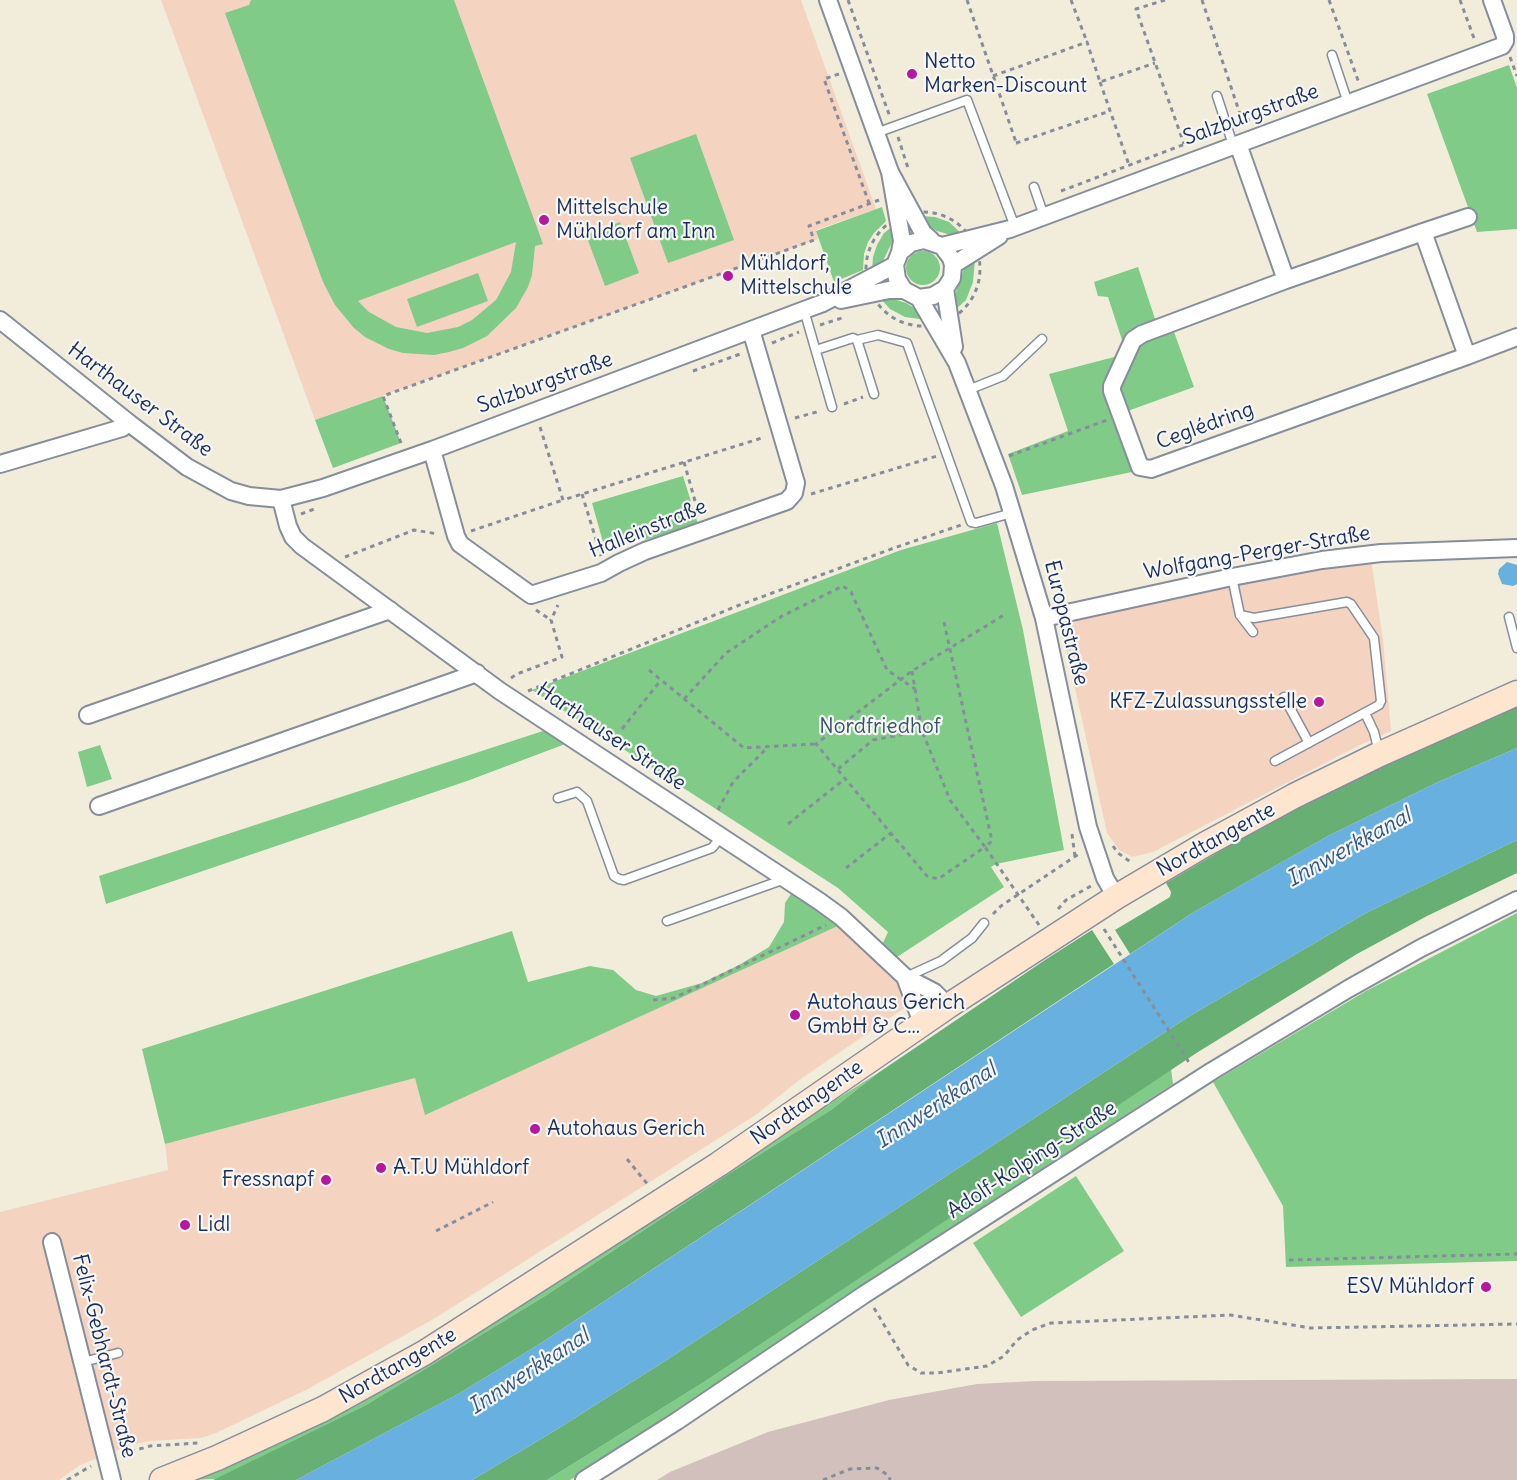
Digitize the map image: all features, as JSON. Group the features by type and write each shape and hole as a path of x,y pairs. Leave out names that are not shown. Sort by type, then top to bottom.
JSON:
{"main road":[{"name":"Nordtangente","path":"162,1480 217,1458 323,1409 424,1353 719,1164 948,1006 1111,888 1204,845 1294,796 1380,754 1517,693"}],"street":[{"path":"828,0 904,216 897,279 912,294 933,297 945,289 952,278 951,258 937,243 904,216"},
{"path":"1492,0 1505,36 1511,41"},
{"name":"Salzburgstraße","path":"953,265 974,244 1012,228 1511,41"},
{"path":"1240,143 1286,280"},
{"name":"Ceglédring","path":"1468,217 1286,280 1136,336 1112,386 1112,392 1137,463 1144,469 1151,469 1517,337"},
{"path":"1424,232 1467,356"},
{"path":"898,259 911,243 924,240 937,243"},
{"name":"Salzburgstraße","path":"937,243 974,244"},
{"name":"Salzburgstraße","path":"281,499 323,488 432,450 869,286 898,259"},
{"name":"Salzburgstraße","path":"869,286 912,294"},
{"name":"Europastraße","path":"945,289 942,322 1012,513 1044,618 1093,842 1111,888"},
{"name":"Europastraße","path":"912,294 942,322"},
{"name":"Harthauser Straße","path":"0,320 188,467 231,491 249,496 281,499 284,517 293,537 302,546 477,673 508,690 655,794 787,878 841,917 905,977 934,992 948,1006"},
{"path":"751,330 796,483 794,493"},
{"path":"0,464 122,428 129,423"},
{"path":"432,450 456,536"},
{"name":"Halleinstraße","path":"456,536 460,544 531,595 606,571 645,551 787,501 794,493"},
{"name":"Wolfgang-Perger-Straße","path":"1044,618 1232,577 1359,555 1517,548"},
{"path":"88,715 390,610"},
{"path":"99,806 477,673"},
{"name":"Adolf-Kolping-Straße","path":"584,1480 866,1293 1182,1090 1328,1001 1421,948 1517,900"},
{"name":"Harthauser Straße","path":"905,977 922,1023"},
{"name":"Felix-Gebhardt-Straße","path":"52,1242 112,1480"}],"lane":[{"path":"1332,54 1356,100"},
{"path":"1217,96 1240,143"},
{"path":"876,133 968,100 1012,228"},
{"path":"1034,187 1044,216"},
{"path":"804,310 832,407"},
{"path":"816,350 853,338 857,340 878,335 907,343 972,522 976,523 1012,513"},
{"path":"968,390 1003,376 1042,339"},
{"path":"857,340 874,394"},
{"path":"1232,577 1240,615 1253,632"},
{"path":"1240,615 1254,618 1347,602 1351,604 1374,638 1381,700 1379,705 1275,761"},
{"path":"1509,617 1517,648"},
{"path":"1284,697 1309,743"},
{"path":"1365,713 1374,732 1380,754"},
{"path":"558,798 577,792 587,801 614,876 619,879 624,880 712,848 722,836"},
{"path":"667,921 787,878"},
{"path":"905,977 941,961 972,938 984,923"},
{"path":"83,1362 117,1353"}],"path":[{"path":"848,0 909,169"},
{"path":"968,0 1017,144 1110,111"},
{"path":"1071,0 1129,165"},
{"path":"1165,0 1136,9 1184,144"},
{"path":"1202,0 1240,143"},
{"path":"1329,0 1356,100"},
{"path":"1460,0 1480,54"},
{"path":"993,76 1087,42"},
{"path":"1100,82 1155,63"},
{"path":"839,74 824,79 869,203"},
{"path":"401,443 383,396 814,240 809,226 883,198"},
{"path":"923,212 945,216 964,229 974,244 981,270 975,294 964,309 942,322 914,325 895,318 879,305 869,286 866,269 870,248 882,230 904,216 923,212"},
{"path":"326,564 414,530 456,536 684,462 832,407 874,394"},
{"path":"994,461 1120,415"},
{"path":"540,427 563,500"},
{"path":"794,493 813,494 946,454"},
{"path":"684,462 703,531"},
{"path":"582,494 606,571"},
{"path":"508,690 894,548 972,522"},
{"path":"508,690 517,674 562,657 550,620 567,585"},
{"path":"684,699 726,653 782,616 843,586 851,592 887,670 915,689"},
{"path":"649,670 744,748 816,744 912,671 1004,615"},
{"path":"816,744 927,876 939,879 992,841 944,622"},
{"path":"912,671 922,731 950,800 1039,926 1046,922"},
{"path":"622,729 661,680"},
{"path":"838,769 873,740 922,731"},
{"path":"718,810 733,782 768,747"},
{"path":"789,824 846,778"},
{"path":"846,868 891,833"},
{"path":"984,923 1001,906 1075,857 1093,842"},
{"path":"1052,915 1066,900 1111,888"},
{"path":"653,1000 674,998 841,917"},
{"path":"1111,941 1183,1051"},
{"path":"627,1159 650,1188"},
{"path":"436,1231 493,1202"},
{"path":"1289,1260 1517,1254"},
{"path":"866,1293 908,1365 921,1373 987,1366 1004,1356 1017,1340 1032,1330 1051,1323 1230,1315 1311,1328 1517,1324"},
{"path":"67,1480 83,1470 132,1450 150,1446 202,1443"},
{"path":"823,1480 850,1469 877,1468 889,1476 890,1480"}],"shaded area":[{"name":"Mittelschule Mühldorf am Inn","path":"161,0 801,0 876,209 816,230 818,239 315,420"},
{"path":"1371,559 1383,640 1391,731 1153,852 1132,857 1119,850 1107,833 1065,643 1067,627 1078,620 1186,592"},
{"path":"840,925 901,986 906,1007 799,1080 757,1114 437,1317 308,1389 216,1433 201,1438 150,1441 131,1445 80,1465 59,1480 0,1480 0,1212 168,1170 165,1144 415,1078 426,1114"},
{"path":"1517,1379 1517,1480 657,1480 670,1472 768,1432 889,1400 977,1384 1035,1381"}],"green space":[{"path":"251,0 454,0 543,244 535,246 532,275 516,308 487,336 449,352 434,355 403,353 365,337 354,328 335,305 323,282 225,13 249,5","holes":["516,242 511,272 496,300 472,320 458,327 427,333 396,327 369,312 358,301"]},
{"path":"1509,65 1517,88 1517,229 1477,232 1427,94"},
{"path":"696,134 734,240 668,263 630,158"},
{"path":"882,207 886,221 868,242 864,254 863,270 834,282 816,231"},
{"path":"921,216 935,217 949,222 963,235 951,235 937,231 925,224"},
{"path":"620,222 639,273 605,286 586,235"},
{"path":"893,226 895,236 882,263 872,271 877,245 884,233"},
{"path":"923,251 935,256 940,268 935,280 923,285 911,280 906,268 911,256"},
{"path":"975,259 973,282 966,300 955,310 954,297 965,266"},
{"path":"1138,267 1156,322 1123,343 1108,297 1098,296 1094,282"},
{"path":"478,273 488,301 417,327 407,299"},
{"path":"880,298 906,303 918,310 927,320 905,317 890,309"},
{"path":"1174,332 1194,387 1125,412 1120,388 1138,345"},
{"path":"1118,356 1105,385 1106,398 1132,472 1022,495 1008,454 1068,431 1049,374"},
{"path":"383,396 401,443 333,468 315,420"},
{"path":"683,476 698,524 644,540 641,531 603,542 592,503"},
{"name":"Nordfriedhof","path":"997,523 1023,630 1064,850 991,867 1004,887 897,957 882,945 888,932 838,888 532,690 901,550"},
{"path":"1517,704 1517,748 1438,782 1328,836 1194,912 1130,954 1115,930 1170,897 1171,892 1166,883 1256,830 1354,778"},
{"path":"546,730 568,743 467,781 106,904 99,876"},
{"path":"100,745 112,779 87,787 78,752"},
{"path":"1517,840 1517,873 1427,916 1357,954 1198,1052 704,1382 547,1480 472,1480 665,1361 1188,1017 1366,913"},
{"path":"794,889 840,925 425,1115 415,1078 165,1144 142,1049 512,931 528,982 590,966 613,970 636,990 656,996 702,983 769,947 784,922 785,903"},
{"path":"1517,913 1517,1261 1286,1267 1283,1206 1213,1082 1366,991"},
{"path":"1092,930 1114,964 538,1345 460,1393 296,1480 213,1480 366,1405 545,1296 727,1175 831,1110 878,1073"},
{"path":"1171,1069 1173,1084 989,1203 594,1466 570,1480 547,1480 704,1382"},
{"path":"878,1073 831,1110 727,1175 545,1296 366,1405 216,1479 189,1480 693,1190"},
{"path":"1076,1176 1124,1251 1021,1317 973,1243"}],"water":[{"path":"1507,562 1517,565 1517,584 1513,586 1502,584 1498,574 1499,569"},
{"name":"Innwerkkanal","path":"1517,748 1517,840 1366,913 1188,1017 665,1361 551,1433 472,1480 296,1480 460,1393 538,1345 1194,912 1328,836 1438,782"}],"place":[{"name":"Netto Marken-Discount","path":"912,74"},
{"name":"Mittelschule Mühldorf am Inn","path":"544,220"},
{"name":"Mühldorf, Mittelschule","path":"728,276"},
{"name":"KFZ-Zulassungsstelle","path":"1319,702"},
{"name":"Autohaus Gerich GmbH & C...","path":"795,1015"},
{"name":"Autohaus Gerich","path":"535,1129"},
{"name":"A.T.U Mühldorf","path":"381,1168"},
{"name":"Fressnapf","path":"326,1180"},
{"name":"Lidl","path":"185,1225"},
{"name":"ESV Mühldorf","path":"1486,1287"}]}
